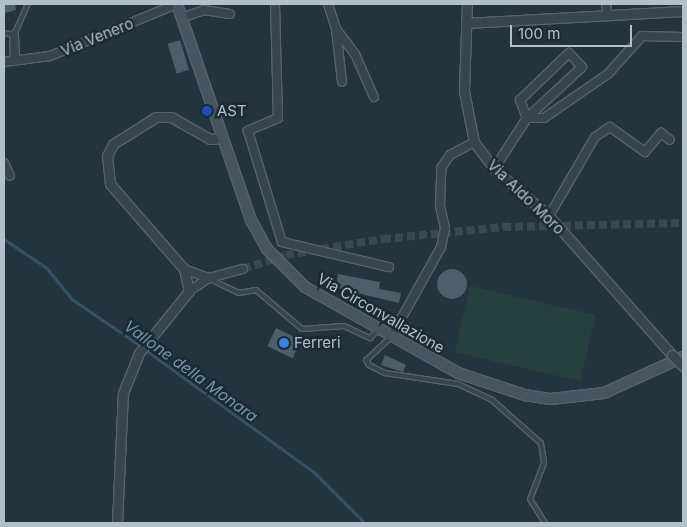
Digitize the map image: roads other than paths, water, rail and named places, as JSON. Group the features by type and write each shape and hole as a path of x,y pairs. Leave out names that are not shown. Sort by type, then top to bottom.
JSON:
{"main road":[{"name":"Via Circonvallazione","path":"177,4 184,17 233,179 267,249 305,287 391,337 492,387 551,399 604,392 683,357"}],"street":[{"name":"Via Venero","path":"4,62 50,56 177,4"},
{"path":"275,4 278,118 248,131 282,242 389,267"},
{"path":"328,4 336,29 342,82"},
{"name":"Via Aldo Moro","path":"467,4 464,90 474,142 494,169 549,216 683,366"},
{"path":"606,4 608,15"},
{"path":"184,17 204,10 230,14"},
{"path":"466,23 683,11"},
{"path":"336,29 355,54 374,97"},
{"path":"14,35 14,61"},
{"path":"527,118 544,118 608,74 642,36 683,37"},
{"path":"494,169 527,118 582,67 569,53 520,100 527,118"},
{"path":"541,81 554,93"},
{"path":"210,278 184,269 118,196 110,184 107,156 114,144 156,117 171,116 210,139 221,138"},
{"path":"549,216 595,137 610,127 645,152 661,133 670,140"},
{"path":"391,337 441,247 445,228 440,206 441,168 450,154 474,142"},
{"path":"4,163 10,176"},
{"path":"184,269 189,291"},
{"path":"117,523 120,414 132,366 156,328 189,291 210,278 243,269"}],"lane":[{"path":"4,33 14,35 28,4"},
{"path":"210,278 239,292 256,290 302,329 344,326 370,338 378,330"},
{"path":"391,337 366,360 369,365 385,373 458,384 503,406 541,443 544,464 530,499 545,523"}],"waterway":[{"name":"Vallone della Monara","path":"4,239 47,268 72,299 141,346"},
{"name":"Vallone della Monara","path":"146,350 315,473 365,523"}],"tunnel":[{"path":"243,269 286,255 383,239 503,227 683,223"}],"place":[{"name":"AST","path":"207,111"},
{"name":"Ferreri","path":"284,343"}]}
